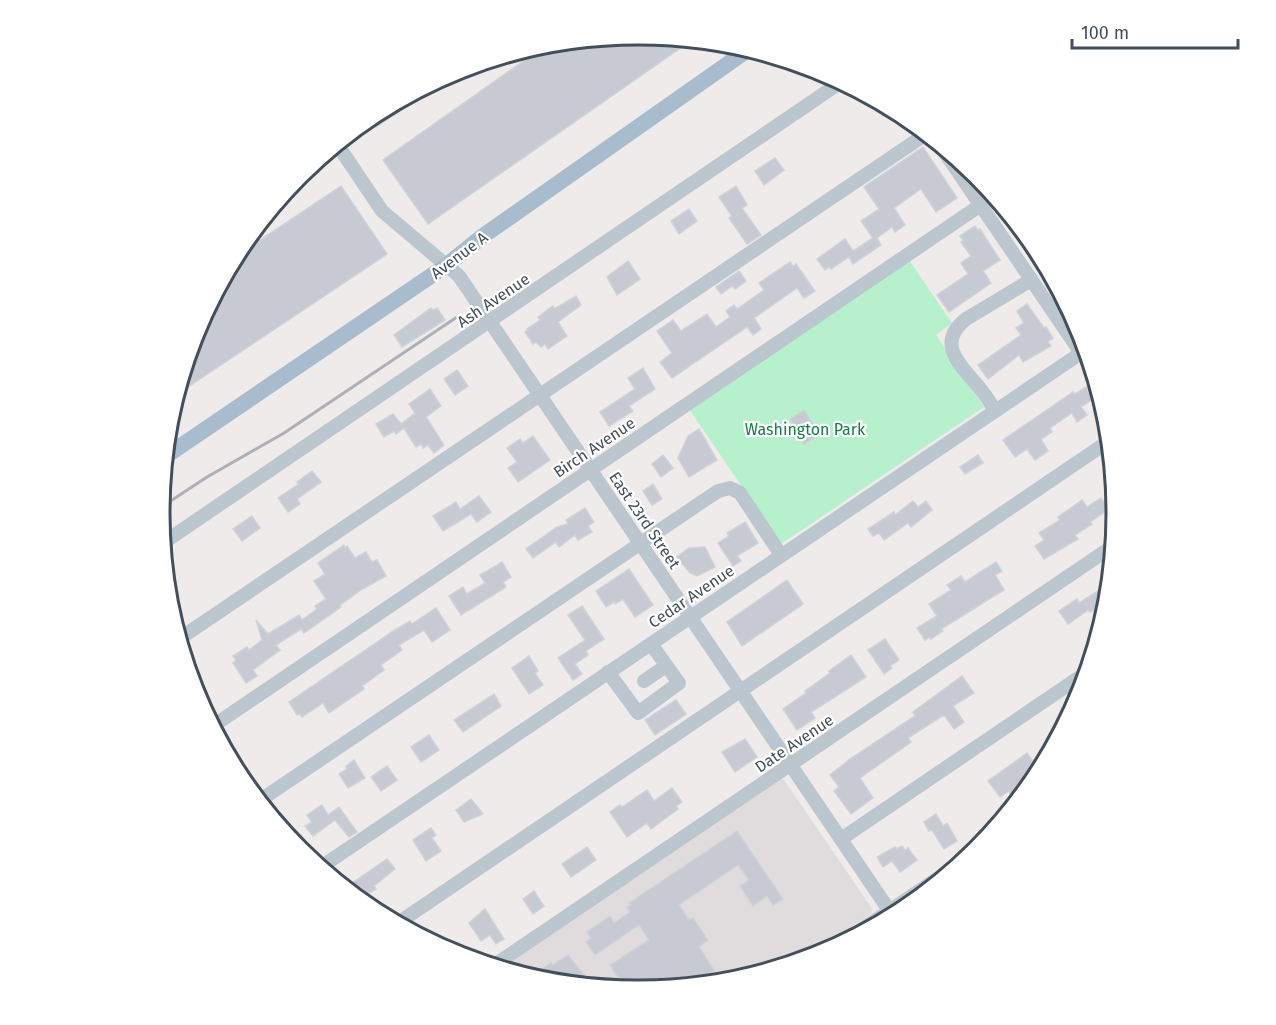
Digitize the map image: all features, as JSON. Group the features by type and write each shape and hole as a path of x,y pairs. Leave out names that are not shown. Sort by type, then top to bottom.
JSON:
{"main road":[{"name":"Avenue A","path":"174,451 447,265 483,236 738,56"}],"street":[{"name":"Ash Avenue","path":"172,537 833,88"},
{"path":"186,634 919,139"},
{"name":"East 23rd Street","path":"342,151 382,211 459,276 887,908"},
{"path":"957,171 1073,341"},
{"name":"Birch Avenue","path":"220,721 986,201"},
{"path":"995,411 983,392 957,362 951,348 952,336 957,327 966,319 1031,280"},
{"name":"Cedar Avenue","path":"328,862 1078,355"},
{"path":"406,918 1101,446"},
{"path":"266,796 718,491 730,488 740,493 781,555"},
{"name":"Date Avenue","path":"503,960 1103,553"},
{"path":"608,672 638,713 678,683 651,644"},
{"path":"644,681 666,666"},
{"path":"841,839 1074,681"}],"shaded area":[{"path":"779,778 784,780 871,907 872,912 844,933 788,955 759,964 699,976 669,979 607,979 547,971 509,962"}],"green space":[{"name":"Washington Park","path":"909,260 952,323 936,335 984,407 781,544 689,409"}],"building":[{"path":"607,46 682,47 428,224 383,160 527,59"},
{"path":"407,106 376,127 378,124"},
{"path":"923,147 957,198 936,212 921,189 894,208 905,225 895,232 892,227 877,238 881,245 853,264 849,257 831,269 829,267 825,270 817,259 845,239 853,251 873,238 861,221 879,209 864,187"},
{"path":"775,158 784,170 764,185 755,171"},
{"path":"341,186 387,254 187,387 195,362 219,306 256,243"},
{"path":"736,186 747,205 742,208 761,235 747,244 729,218 732,216 719,197"},
{"path":"689,209 697,221 679,234 671,221"},
{"path":"975,226 978,230 980,229 1000,260 983,271 991,283 949,312 937,295 968,274 961,263 971,256 961,242 963,240 960,236"},
{"path":"628,261 640,279 617,295 607,277"},
{"path":"790,262 793,267 796,264 815,291 804,298 797,288 754,318 761,329 753,335 747,327 672,378 660,362 672,353 657,331 673,320 681,331 707,314 716,327 730,317 726,311 734,305 737,309 764,290 759,283"},
{"path":"739,271 746,281 735,289 732,286 721,294 716,287"},
{"path":"576,296 581,305 558,322 567,336 548,349 545,344 541,347 536,342 533,344 525,332 527,329 540,320 538,317 553,306 554,309"},
{"path":"1027,304 1053,338 1048,342 1051,346 1023,362 1019,355 988,379 978,365 1021,335 1016,328 1024,323 1017,311"},
{"path":"431,308 433,310 437,308 445,320 402,347 394,335"},
{"path":"643,368 655,389 629,406 633,411 609,426 600,412 635,389 628,378"},
{"path":"457,370 468,386 455,395 444,379"},
{"path":"1086,387 1091,395 1092,400 1081,407 1087,415 1077,422 1072,413 1050,428 1052,432 1041,439 1048,451 1035,460 1027,449 1015,457 1003,440 1073,392 1075,394"},
{"path":"430,389 441,406 426,417 444,445 434,453 428,445 423,448 421,444 416,447 404,428 396,434 394,431 384,437 376,424 393,414 401,424 415,413 409,404"},
{"path":"804,410 819,435 804,444 790,419"},
{"path":"699,429 717,460 689,477 678,458 688,436"},
{"path":"533,436 550,460 518,482 508,468 517,462 507,448 520,439 523,443"},
{"path":"663,455 673,468 661,477 652,464"},
{"path":"978,455 983,463 965,474 960,467"},
{"path":"312,471 321,482 297,499 300,504 288,512 278,498 299,484 297,482"},
{"path":"653,484 662,499 652,505 643,491"},
{"path":"479,496 491,512 477,522 471,514 443,531 433,516 456,502 460,509"},
{"path":"1101,498 1106,513 1090,522 1092,524 1075,535 1078,539 1044,559 1035,546 1044,540 1039,533 1060,520 1058,517 1082,500 1087,507"},
{"path":"913,501 918,507 926,501 932,510 911,527 908,523 884,540 879,533 873,536 868,529 894,512 895,515"},
{"path":"585,508 594,522 588,526 592,532 578,540 575,535 559,547 556,542 533,558 526,549 557,527 568,524 566,520"},
{"path":"252,516 260,528 242,541 233,529"},
{"path":"745,522 758,543 737,556 741,561 733,566 718,543 729,536 727,533"},
{"path":"344,545 355,558 366,552 372,562 377,560 386,576 361,590 304,633 301,629 276,645 280,650 253,670 257,676 246,683 233,663 236,660 233,656 247,647 249,650 262,640 256,620 268,634 299,615 302,620 317,609 315,606 326,599 314,581 325,574 318,563"},
{"path":"705,547 715,567 697,576 690,573 677,557 689,548"},
{"path":"502,562 511,577 503,582 506,587 461,615 449,596 463,587 467,594 485,583 480,575"},
{"path":"996,562 1002,571 995,575 1004,590 941,629 943,631 931,639 930,637 925,640 917,628 937,616 929,604 951,590 947,585 961,576 965,582"},
{"path":"629,569 653,605 635,617 623,599 606,607 596,591"},
{"path":"787,580 803,604 742,646 727,622"},
{"path":"1099,590 1095,613 1093,610 1090,612 1088,610 1068,624 1059,611 1077,599 1079,603"},
{"path":"582,606 604,639 586,651 588,655 575,664 582,674 573,680 558,658 585,640 568,615"},
{"path":"436,608 450,630 432,642 424,630 399,645 402,650 381,665 384,670 362,686 364,689 329,713 323,703 302,717 300,714 297,715 289,702 395,630 410,621 412,624"},
{"path":"885,639 899,660 884,674 868,650"},
{"path":"851,655 866,677 811,712 815,718 797,730 783,709"},
{"path":"529,656 538,671 535,673 543,685 529,694 512,668"},
{"path":"962,676 974,693 953,706 964,722 954,729 945,716 942,716 908,738 911,742 860,778 873,798 851,814 834,791 839,787 830,775 915,716 913,712"},
{"path":"494,694 501,706 463,732 454,720"},
{"path":"676,700 686,714 655,735 645,720"},
{"path":"429,735 439,750 421,762 411,747"},
{"path":"745,739 757,757 735,772 722,752"},
{"path":"1027,753 1033,762 1011,794 1009,791 1000,797 988,781"},
{"path":"354,760 365,778 348,788 339,774 347,769 346,766"},
{"path":"387,766 397,780 381,791 371,777"},
{"path":"672,788 682,802 676,806 678,809 651,829 647,823 627,837 610,812 620,805 622,807 647,790 654,801"},
{"path":"471,799 483,814 464,822 456,810"},
{"path":"322,805 328,815 339,807 357,832 349,837 335,820 313,836 305,826 312,822 307,815"},
{"path":"936,814 943,826 947,823 957,841 944,849 924,822"},
{"path":"431,828 436,835 432,838 441,851 426,861 413,840"},
{"path":"737,831 783,899 773,905 767,896 753,906 740,886 749,880 738,865 679,905 689,920 693,918 708,940 699,947 714,970 699,976 666,979 664,976 659,979 638,980 619,979 610,965 649,940 639,925 595,955 586,942 591,938 587,932 610,916 614,923 630,912 627,907 631,905 629,903"},
{"path":"902,846 905,851 908,848 917,860 900,872 892,861 883,867 877,857 895,847 897,849"},
{"path":"587,847 596,860 571,877 562,864"},
{"path":"387,859 395,869 374,886 376,889 368,894 353,883"},
{"path":"534,891 544,906 533,914 523,899"},
{"path":"485,909 504,939 496,944 490,935 481,941 469,923"},
{"path":"568,955 585,976 541,970 551,963 552,965"}],"railway":[{"path":"171,501 207,477 284,433 457,317"}]}
